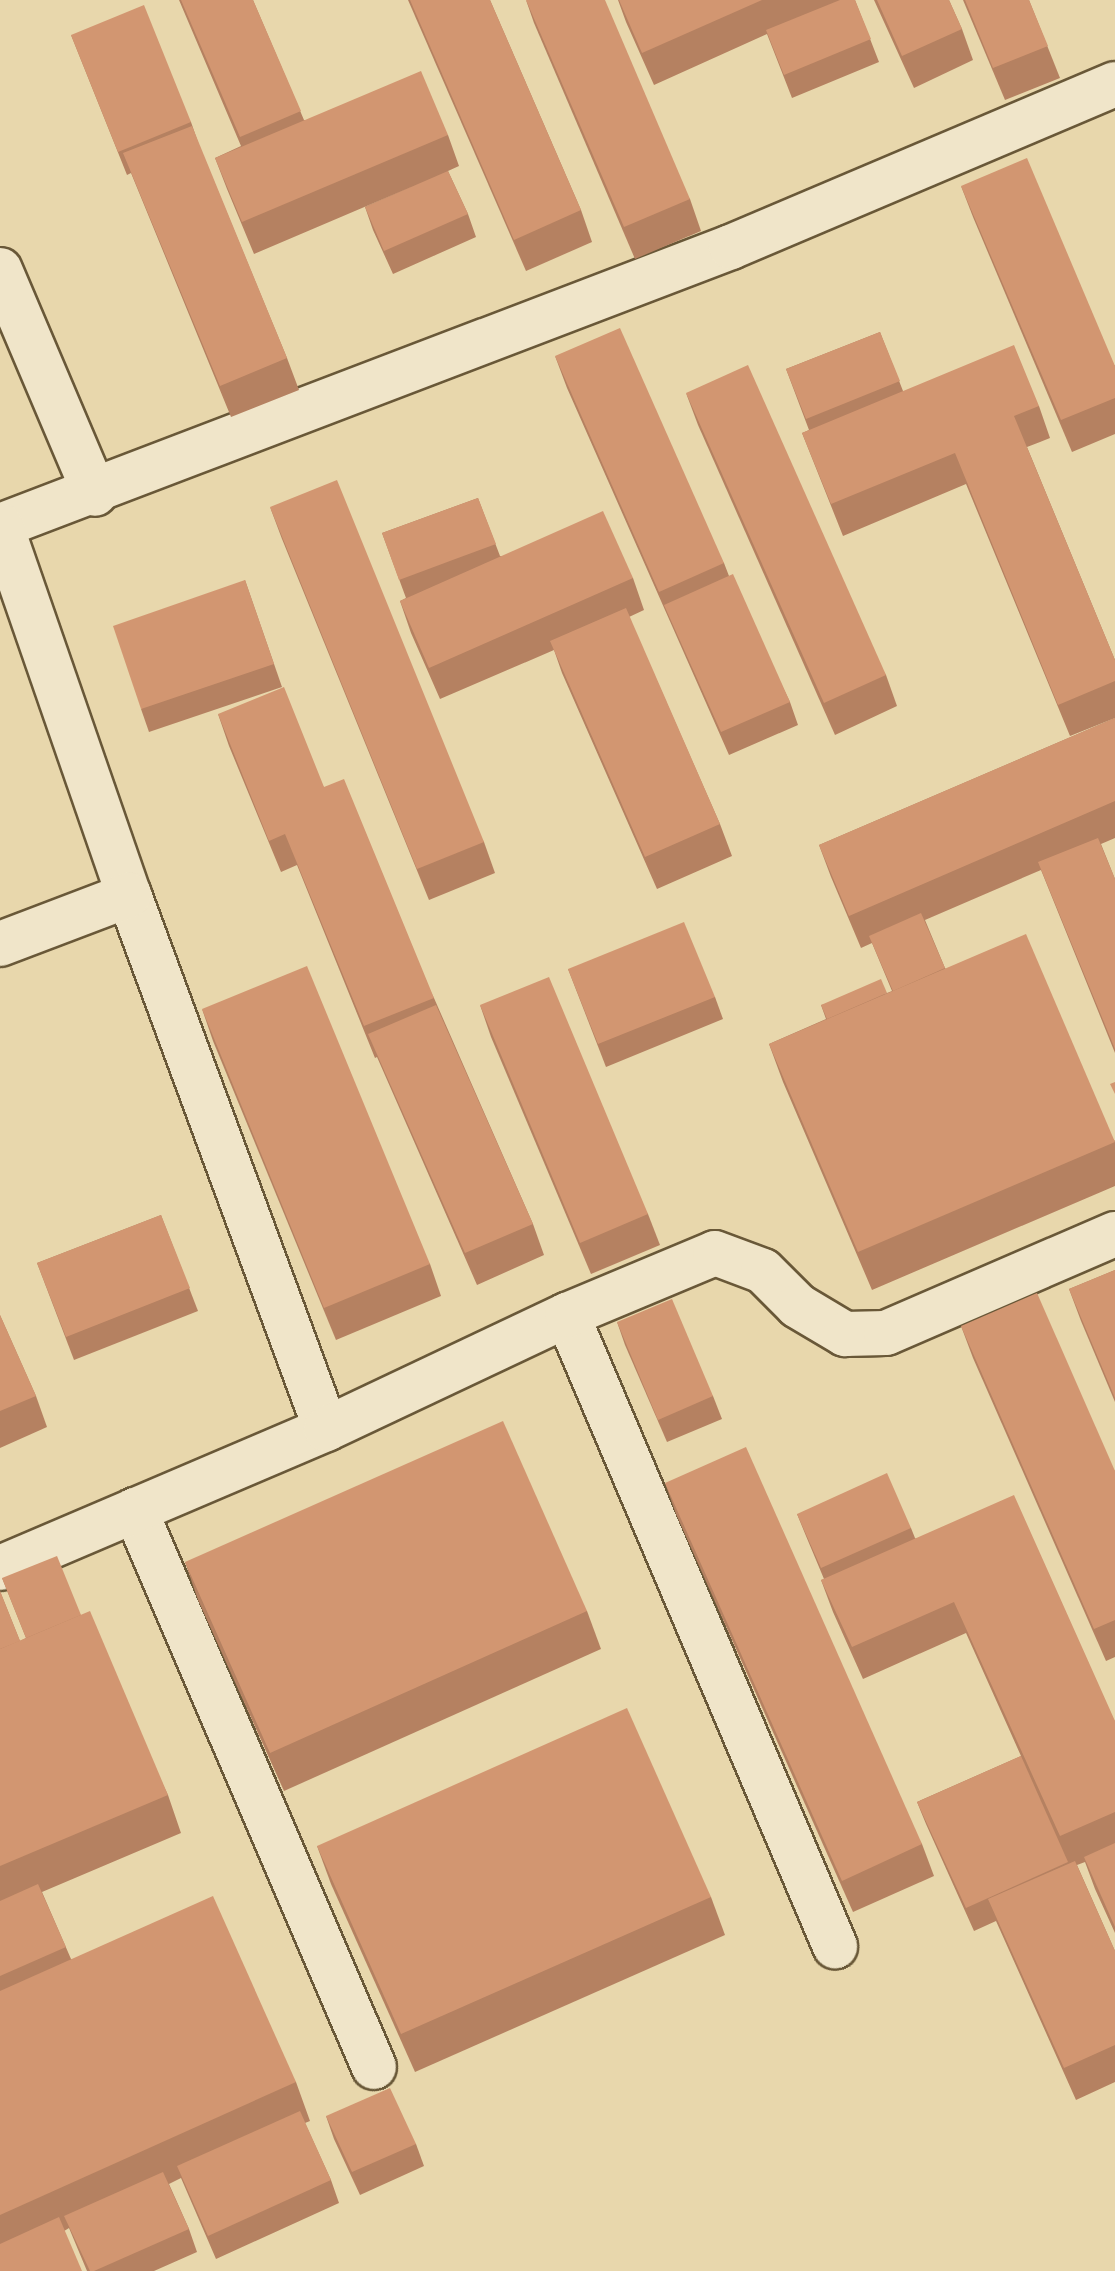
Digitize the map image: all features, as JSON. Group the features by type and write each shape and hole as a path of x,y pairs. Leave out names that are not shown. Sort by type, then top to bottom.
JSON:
{"street":[{"path":"326,1429 129,895 0,526 95,494 731,247 1115,84"},
{"path":"0,270 95,494"},
{"path":"0,944 129,895"},
{"path":"0,1568 326,1429 567,1315 715,1253 763,1271 798,1306 845,1334 886,1333 1115,1234"},
{"path":"567,1315 835,1946"},
{"path":"135,1510 374,2067"}],"building":[{"path":"181,0 253,0 301,111 240,137"},
{"path":"410,0 490,0 581,210 514,240"},
{"path":"526,0 605,0 690,199 624,227"},
{"path":"619,0 762,0 642,53"},
{"path":"840,0 855,0 871,39 784,75 766,30"},
{"path":"877,0 949,0 962,29 902,56"},
{"path":"965,0 1029,0 1048,46 993,68"},
{"path":"144,5 191,122 118,152 71,35"},
{"path":"421,71 448,135 242,222 215,158"},
{"path":"192,126 287,358 220,386 123,153"},
{"path":"1027,158 1115,366 1115,398 1061,420 961,186"},
{"path":"448,171 468,214 384,251 365,207"},
{"path":"620,328 724,563 659,592 555,356"},
{"path":"880,332 900,381 806,419 786,369"},
{"path":"1014,345 1039,406 1014,416 1115,660 1115,681 1058,705 955,453 831,504 802,433"},
{"path":"748,365 886,675 824,703 686,393"},
{"path":"337,480 484,842 417,869 270,507"},
{"path":"478,498 496,544 399,580 382,533"},
{"path":"603,511 633,578 429,668 400,601"},
{"path":"733,574 790,702 721,732 664,605"},
{"path":"245,580 274,664 141,709 113,626"},
{"path":"626,608 720,824 645,857 550,641"},
{"path":"284,687 324,787 344,779 434,998 364,1026 285,834 269,841 218,714"},
{"path":"1115,718 1115,801 849,916 819,845"},
{"path":"1098,838 1115,879 1115,1049 1038,862"},
{"path":"921,913 945,968 893,991 869,936"},
{"path":"684,922 715,997 598,1044 568,969"},
{"path":"1026,934 1115,1142 858,1252 769,1044"},
{"path":"307,966 430,1264 324,1308 202,1009"},
{"path":"549,977 648,1214 580,1243 480,1005"},
{"path":"881,979 887,993 827,1019 821,1005"},
{"path":"436,1005 533,1224 465,1253 368,1034"},
{"path":"161,1215 190,1288 66,1337 37,1263"},
{"path":"1115,1270 1115,1398 1069,1289"},
{"path":"1037,1293 1115,1471 1115,1620 1094,1629 961,1326"},
{"path":"672,1299 713,1396 658,1420 617,1322"},
{"path":"0,1315 36,1396 0,1411"},
{"path":"503,1421 587,1611 270,1753 185,1562"},
{"path":"746,1447 922,1844 842,1881 665,1483"},
{"path":"887,1473 911,1528 821,1568 797,1514"},
{"path":"1014,1495 1115,1721 1115,1812 1060,1836 954,1602 852,1647 821,1580"},
{"path":"57,1556 81,1615 26,1638 2,1578"},
{"path":"0,1591 20,1641 0,1649"},
{"path":"90,1611 168,1795 0,1866 0,1649"},
{"path":"627,1708 711,1897 401,2034 317,1846"},
{"path":"1021,1756 1068,1862 966,1908 917,1802"},
{"path":"1115,1843 1115,1927 1084,1857"},
{"path":"1075,1861 1115,1951 1115,2045 1064,2068 988,1899"},
{"path":"38,1884 66,1947 0,1976 0,1901"},
{"path":"213,1896 296,2082 0,2215 0,1991"},
{"path":"390,2088 416,2144 352,2172 326,2116"},
{"path":"300,2111 331,2180 208,2236 177,2166"},
{"path":"163,2172 189,2229 90,2271 64,2216"},
{"path":"59,2217 82,2271 0,2271 0,2244"}]}
